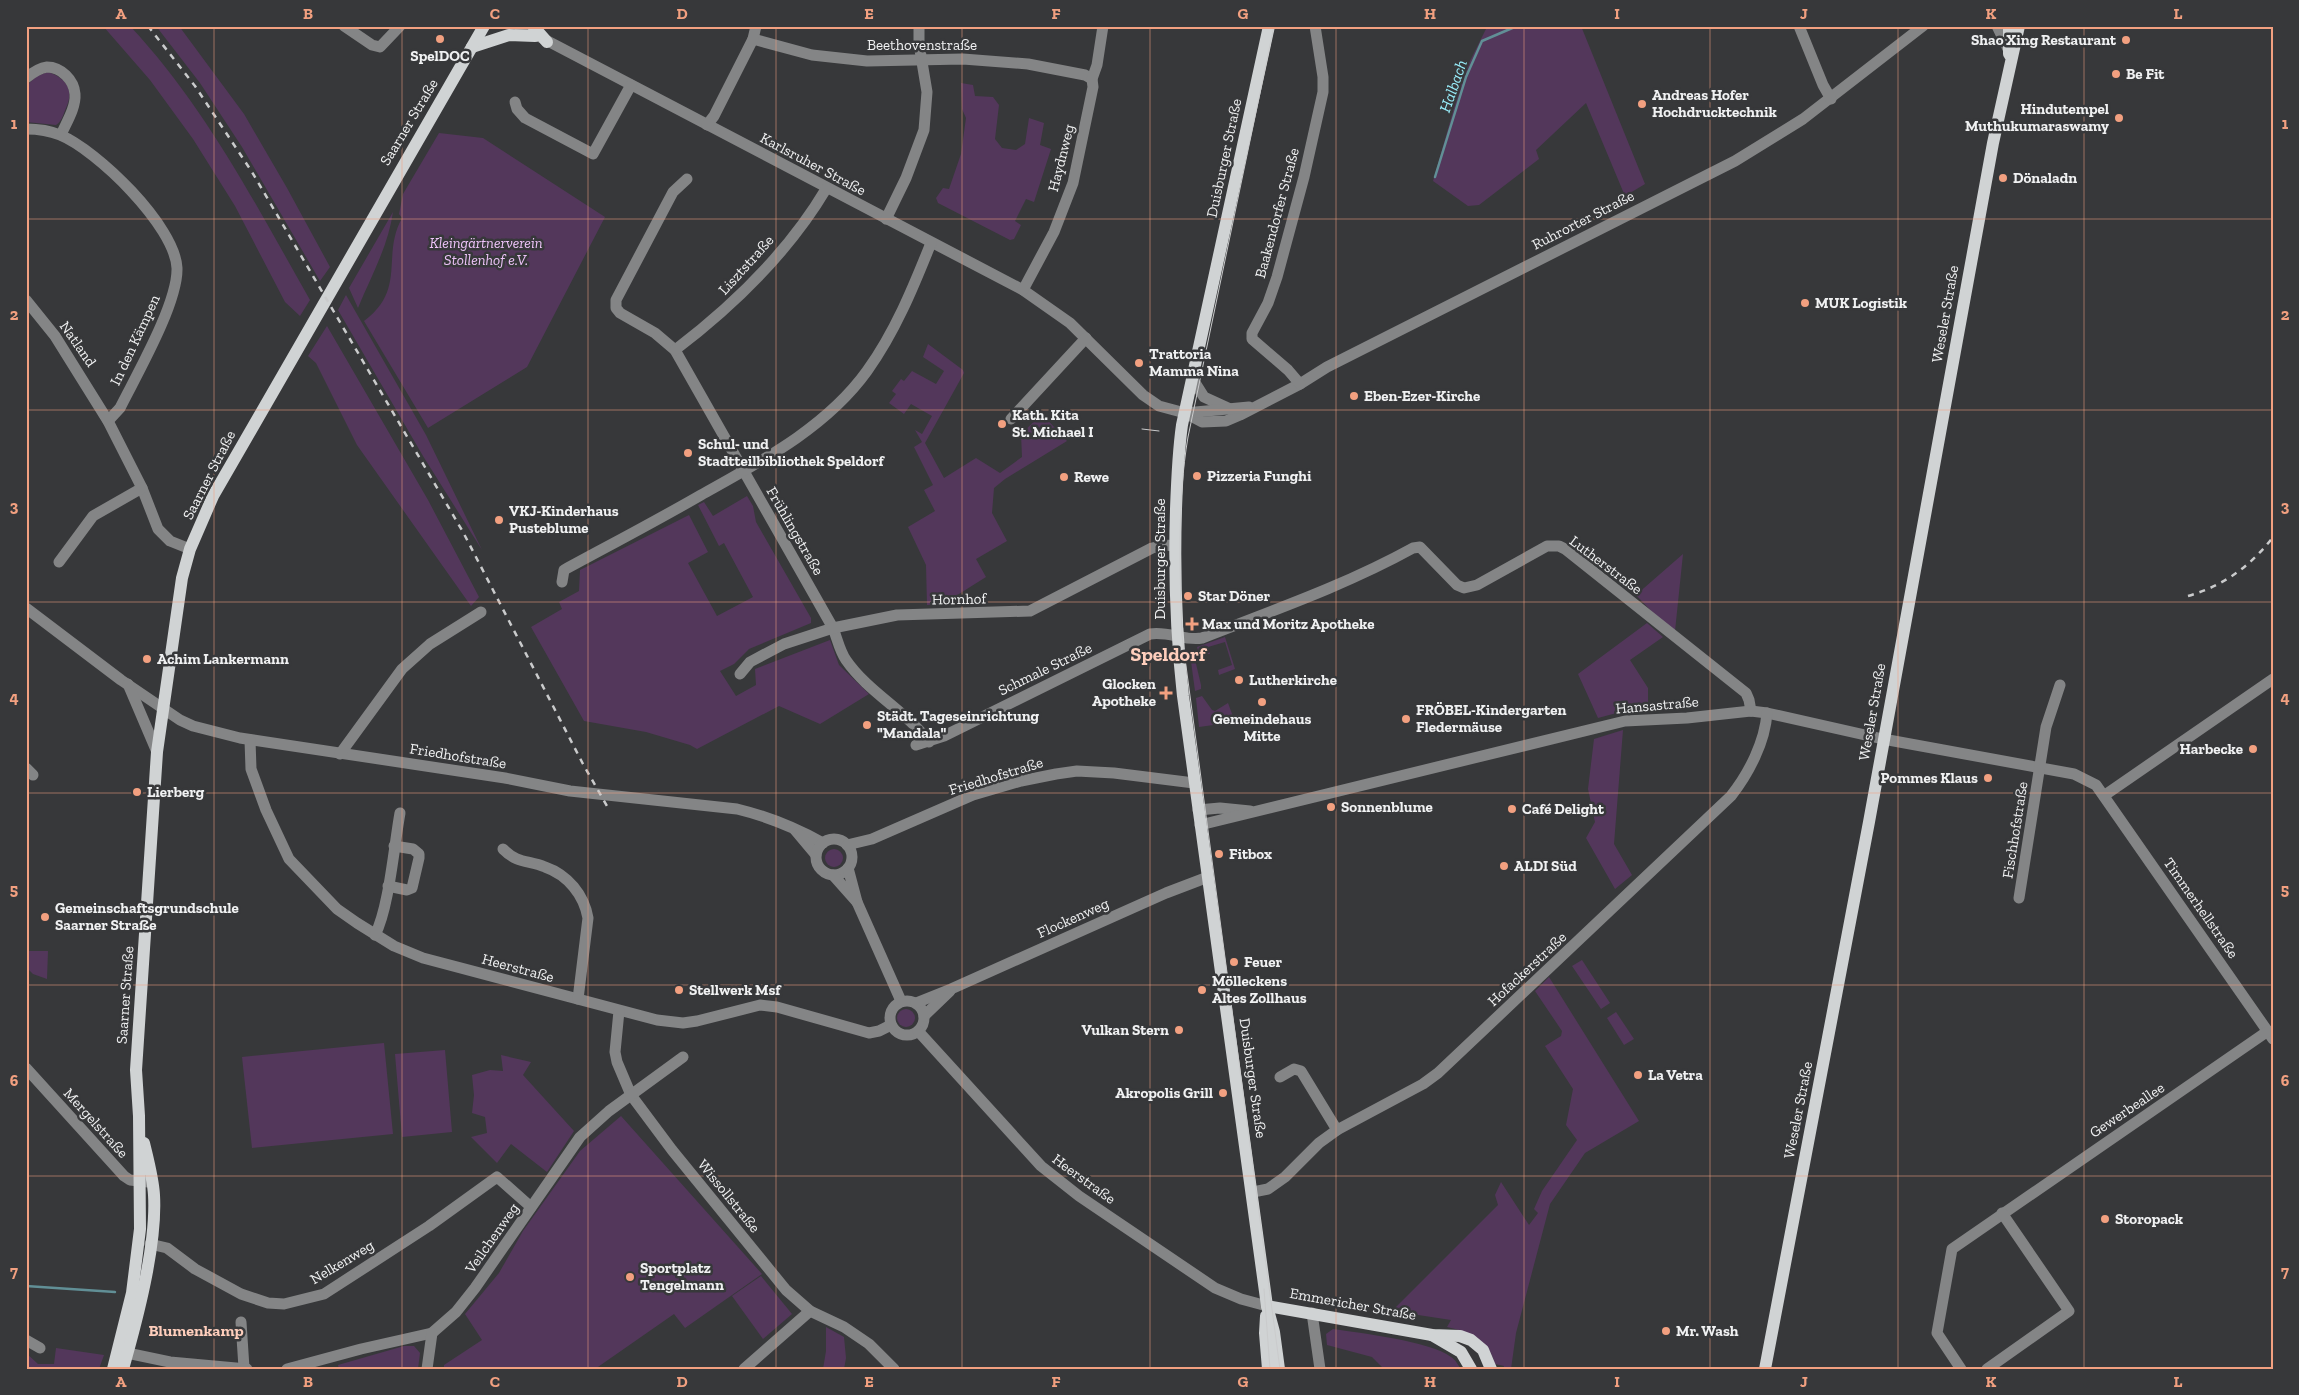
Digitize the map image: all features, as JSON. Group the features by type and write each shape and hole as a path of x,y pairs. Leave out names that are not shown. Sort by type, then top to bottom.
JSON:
{"main road":[{"name":"Saarner Straße","path":"113,1369 132,1293 146,1182 136,1070 157,752 178,604 190,549 213,496 336,279 484,26"},
{"name":"Duisburger Straße","path":"1269,26 1185,413 1178,459 1175,546 1176,636 1194,783 1253,1192 1267,1306 1274,1332 1279,1369"},
{"name":"Weseler Straße","path":"1765,1369 2009,55 2009,26"},
{"name":"Weseler Straße","path":"2009,55 2018,32"},
{"path":"472,47 509,35 538,35"},
{"name":"Saarner Straße","path":"123,1369 141,1298 150,1244 154,1195 146,1182"},
{"name":"Duisburger Straße","path":"1267,1306 1265,1333 1268,1369"},
{"name":"Emmericher Straße","path":"1267,1306 1432,1335 1453,1335 1471,1340 1483,1350 1492,1369"},
{"name":"Emmericher Straße","path":"1432,1335 1461,1352 1471,1369"}],"street":[{"path":"344,26 372,45 380,47 400,26"},
{"name":"Karlsruher Straße","path":"519,26 1023,290 1054,310 1086,338 1143,395 1159,406 1185,413"},
{"path":"707,126 714,116 753,39 756,26"},
{"path":"886,219 906,178 924,130 927,92 919,26"},
{"name":"Haydnweg","path":"1023,290 1054,232 1073,183 1094,87 1092,79 1098,65 1103,26"},
{"name":"Baakendorfer Straße","path":"1300,384 1288,370 1252,339 1252,333 1268,303 1277,277 1304,177 1322,92 1323,77 1315,26"},
{"path":"1798,26 1830,99"},
{"name":"Ruhrorter Straße","path":"1908,36 1918,26"},
{"name":"Ruhrorter Straße","path":"1185,413 1202,422 1226,421 1300,384 1327,367 1742,157 1803,119 1923,26"},
{"path":"1997,26 2009,55"},
{"name":"Beethovenstraße","path":"753,39 812,55 867,61 922,61 942,58 1028,64 1085,75 1092,79"},
{"path":"26,78 35,71 46,67 66,75 72,83 75,94 74,103 61,135"},
{"path":"515,102 517,109 525,118 593,154 632,85"},
{"name":"In den Kämpen","path":"26,130 42,129 61,135 89,152 122,181 160,225 170,240 175,256 177,268 170,302 120,408 108,421"},
{"name":"Frühlingstraße","path":"687,179 673,192 616,300 616,308 620,313 655,333 675,350 833,628"},
{"name":"Lisztstraße","path":"675,350 710,323 755,281 805,220 826,188"},
{"path":"562,582 564,570 744,471 810,429 857,384 894,330 931,243"},
{"name":"Natland","path":"28,306 55,336 108,421 142,488 158,529 170,541 190,549"},
{"path":"1011,419 1086,338"},
{"path":"1192,378 1204,397 1232,410"},
{"name":"Ruhrorter Straße","path":"1185,413 1232,410 1255,406"},
{"path":"60,562 94,516 142,488"},
{"name":"Hornhof","path":"740,674 750,662 784,644 833,628 897,615 1030,612 1152,548 1165,545 1175,546"},
{"name":"Lutherstraße","path":"1176,636 1187,639 1202,638 1372,570 1413,548 1420,547 1425,550 1458,585 1471,588 1542,548 1559,546 1746,693 1750,711"},
{"name":"Friedhofstraße","path":"26,608 128,684 180,720 193,726 250,740 506,778 570,791 727,808 755,814 823,842 838,840 849,850 974,796 1021,781 1056,774 1077,771 1114,773 1194,783"},
{"path":"340,754 402,669 430,644 481,612"},
{"path":"833,628 846,660 880,695 916,725 929,742"},
{"name":"Schmale Straße","path":"916,745 929,742 1150,634 1161,632 1176,636"},
{"path":"2105,795 2273,679"},
{"path":"128,684 157,752"},
{"path":"2040,767 2046,727 2060,685"},
{"name":"Hansastraße","path":"1200,825 1625,721 1696,717 1750,711 1767,713 1883,739"},
{"name":"Hofackerstraße","path":"1253,1192 1268,1189 1286,1177 1319,1143 1337,1130 1423,1084 1438,1073 1709,818 1746,777 1766,725 1767,713"},
{"name":"Timmerhellstraße","path":"1883,739 2074,774 2096,785 2105,795 2270,1035"},
{"name":"Heerstraße","path":"250,740 251,769 266,810 289,859 337,909 375,935 423,958 619,1011 683,1023 760,1005 777,1007 869,1033 879,1031 891,1025"},
{"name":"Fischhofstraße","path":"2019,898 2040,767"},
{"name":"Hansastraße","path":"1198,810 1220,808 1260,811"},
{"path":"375,935 379,928 388,886 400,814"},
{"name":"Friedhofstraße","path":"794,829 816,855 820,869 833,875"},
{"path":"816,855 823,842"},
{"path":"388,886 407,890 412,888 419,858 419,854 413,849 394,846"},
{"path":"504,849 511,857 522,862 545,866 559,874 569,882 586,906 588,918 578,999"},
{"path":"849,850 848,868 857,902 901,1001"},
{"path":"833,875 839,874 848,868"},
{"path":"833,875 857,902"},
{"name":"Flockenweg","path":"916,1003 952,990 1166,893 1208,877"},
{"name":"Flockenweg","path":"924,1016 952,990"},
{"path":"901,1001 916,1003 923,1010 922,1026 918,1031 898,1033 891,1025 891,1011 901,1001"},
{"name":"Wissollstraße","path":"619,1011 615,1052 617,1062 631,1095 672,1150 786,1290 810,1311 844,1328 868,1344 894,1369"},
{"name":"Heerstraße","path":"918,1031 1041,1166 1079,1196 1215,1288 1241,1299 1267,1306"},
{"name":"Gewerbeallee","path":"1961,1369 1937,1332 1950,1253 1956,1244 2270,1035"},
{"name":"Veilchenweg","path":"287,1369 361,1348 432,1333 456,1312 475,1288 580,1138 609,1111 683,1057"},
{"name":"Mergelstraße","path":"26,1068 124,1176 130,1180 146,1182"},
{"path":"1280,1077 1294,1069 1301,1071 1337,1130"},
{"name":"Nelkenweg","path":"150,1244 167,1248 195,1269 241,1294 268,1303 284,1304 324,1294 429,1226 497,1178 531,1207"},
{"path":"1987,1369 2070,1311 2002,1213"},
{"path":"744,1369 810,1311"},
{"path":"1312,1313 1320,1369"},
{"path":"128,1353 170,1362 245,1368 241,1322"},
{"path":"427,1369 432,1333"},
{"path":"26,1340 40,1348"}],"green space":[{"path":"103,26 130,26 157,57 206,123 228,157 310,300 300,316 285,302 235,206 193,139 150,80"},
{"path":"156,26 179,26 244,114 330,267 320,281 242,147 200,83"},
{"path":"1493,26 1581,26 1645,184 1625,196 1586,103 1536,150 1539,159 1479,205 1468,206 1433,181 1464,73 1486,29"},
{"path":"48,72 64,81 69,90 69,102 62,118 56,125 26,122 26,86 37,76"},
{"path":"961,83 973,85 975,96 993,97 999,105 995,139 1002,148 1016,150 1025,144 1029,118 1044,123 1040,145 1051,149 1034,202 1026,199 1015,221 1021,225 1014,239 1010,240 938,203 936,198 943,188 949,189 961,154 966,118 962,109"},
{"name":"Kleingärtnerverein Stollenhof e.V.","path":"439,133 483,138 605,217 527,367 428,428 364,321 377,309 385,297 389,284 393,246 402,218 399,214 403,194"},
{"path":"393,212 383,249 358,308 349,288"},
{"path":"346,295 426,435 482,550 423,456 338,310"},
{"path":"327,326 428,500 479,597 471,606 357,445 316,363 308,356"},
{"path":"928,344 963,370 964,373 925,443 944,478 976,458 1000,473 1022,457 1021,434 1042,414 1067,441 1005,479 994,488 992,513 1007,541 976,559 986,577 943,604 927,605 926,565 908,527 935,511 924,490 933,485 914,447 922,442 915,430 922,434 932,416 911,404 904,414 889,403 896,394 892,391 901,379 904,381 912,371 936,384 944,371 923,357"},
{"path":"747,496 753,506 756,522 811,618 811,623 749,649 734,664 720,671 736,696 756,685 755,669 830,640 839,665 869,694 820,724 779,706 697,749 690,745 646,732 584,721 531,627 562,609 559,602 579,591 580,570 689,515 708,552 688,563 717,616 753,597 724,543 719,546 698,505 704,502 713,516"},
{"path":"1683,554 1675,631 1654,614 1636,595"},
{"path":"1647,623 1663,637 1630,660 1648,688 1648,709 1624,711 1598,718 1578,674"},
{"path":"1225,637 1235,669 1219,675 1218,670 1232,665 1225,642 1208,647 1210,654 1199,654 1197,647"},
{"path":"1193,651 1201,685 1201,689 1195,691 1190,654"},
{"path":"1202,696 1212,710 1215,711 1228,703 1235,722 1199,727 1196,698"},
{"path":"1623,730 1614,844 1632,875 1615,889 1586,838 1595,822 1588,789 1594,739"},
{"path":"834,849 840,852 843,858 840,864 834,867 828,864 825,858 828,852"},
{"path":"26,951 48,951 47,979 33,974 26,967"},
{"path":"1582,960 1610,1003 1601,1009 1572,966"},
{"path":"1549,977 1639,1121 1585,1153 1550,1204 1516,1333 1511,1369 1503,1369 1504,1366 1495,1364 1488,1349 1477,1338 1447,1327 1451,1320 1392,1311 1498,1205 1495,1195 1501,1182 1529,1225 1538,1213 1534,1209 1542,1191 1577,1140 1566,1125 1573,1089 1545,1046 1561,1036 1562,1031 1535,991"},
{"path":"906,1009 912,1012 915,1018 912,1024 906,1027 900,1024 897,1018 900,1012"},
{"path":"1616,1012 1634,1039 1624,1045 1607,1018"},
{"path":"384,1043 393,1134 252,1148 242,1057"},
{"path":"445,1050 452,1132 402,1137 395,1054"},
{"path":"501,1055 531,1062 523,1075 574,1131 547,1172 511,1144 497,1163 471,1137 487,1133 485,1117 472,1113 474,1095 472,1075 490,1070 503,1071"},
{"path":"621,1116 762,1274 685,1328 674,1314 595,1369 444,1369 444,1365 482,1340 465,1314 499,1273 523,1231 580,1151"},
{"path":"761,1276 792,1314 763,1339 732,1296"},
{"path":"826,1327 844,1337 846,1358 844,1369 823,1369 826,1351"},
{"path":"1333,1329 1394,1338 1428,1346 1452,1358 1461,1369 1384,1369 1372,1357 1327,1345 1326,1334"},
{"path":"404,1346 414,1346 420,1353 418,1369 339,1369 338,1365"},
{"path":"56,1348 104,1355 99,1369 26,1369 26,1353 38,1364 54,1364"}],"waterway":[{"name":"Halbach","path":"1435,177 1466,77 1482,41 1517,26"},
{"path":"26,1286 115,1292"}],"tram line":[{"path":"1274,26 1188,437 1182,486 1180,562 1182,636 1280,1369"},
{"path":"1142,429 1159,431"},
{"path":"1264,1289 1270,1369"}],"railway":[{"path":"148,26 195,86 252,172 463,532 583,764 607,806"},
{"path":"2188,596 2213,587 2235,574 2246,566 2273,537"}],"place":[{"name":"SpelDOC","path":"440,39"},
{"name":"Shao Xing Restaurant","path":"2126,40"},
{"name":"Be Fit","path":"2116,74"},
{"name":"Andreas Hofer Hochdrucktechnik","path":"1642,104"},
{"name":"Hindutempel Muthukumaraswamy","path":"2119,118"},
{"name":"Dönaladn","path":"2003,178"},
{"name":"MUK Logistik","path":"1805,303"},
{"name":"Trattoria Mamma Nina","path":"1139,363"},
{"name":"Eben-Ezer-Kirche","path":"1354,396"},
{"name":"Kath. Kita St. Michael I","path":"1002,424"},
{"name":"Schul- und Stadtteilbibliothek Speldorf","path":"688,453"},
{"name":"Pizzeria Funghi","path":"1197,476"},
{"name":"Rewe","path":"1064,477"},
{"name":"VKJ-Kinderhaus Pusteblume","path":"499,520"},
{"name":"Star Döner","path":"1188,596"},
{"name":"Max und Moritz Apotheke","path":"1192,624"},
{"name":"Achim Lankermann","path":"147,659"},
{"name":"Lutherkirche","path":"1239,680"},
{"name":"Glocken Apotheke","path":"1166,693"},
{"name":"Gemeindehaus Mitte","path":"1262,702"},
{"name":"FRÖBEL-Kindergarten Fledermäuse","path":"1406,719"},
{"name":"Städt. Tageseinrichtung \"Mandala\"","path":"867,725"},
{"name":"Harbecke","path":"2253,749"},
{"name":"Pommes Klaus","path":"1988,778"},
{"name":"Lierberg","path":"137,792"},
{"name":"Sonnenblume","path":"1331,807"},
{"name":"Café Delight","path":"1512,809"},
{"name":"Fitbox","path":"1219,854"},
{"name":"ALDI Süd","path":"1504,866"},
{"name":"Gemeinschaftsgrundschule Saarner Straße","path":"45,917"},
{"name":"Feuer","path":"1234,962"},
{"name":"Stellwerk Msf","path":"679,990"},
{"name":"Mölleckens Altes Zollhaus","path":"1202,990"},
{"name":"Vulkan Stern","path":"1179,1030"},
{"name":"La Vetra","path":"1638,1075"},
{"name":"Akropolis Grill","path":"1223,1093"},
{"name":"Storopack","path":"2105,1219"},
{"name":"Sportplatz Tengelmann","path":"630,1277"},
{"name":"Mr. Wash","path":"1666,1331"}],"district":[{"name":"Speldorf","path":"1168,654"},
{"name":"Blumenkamp","path":"196,1330"}]}
